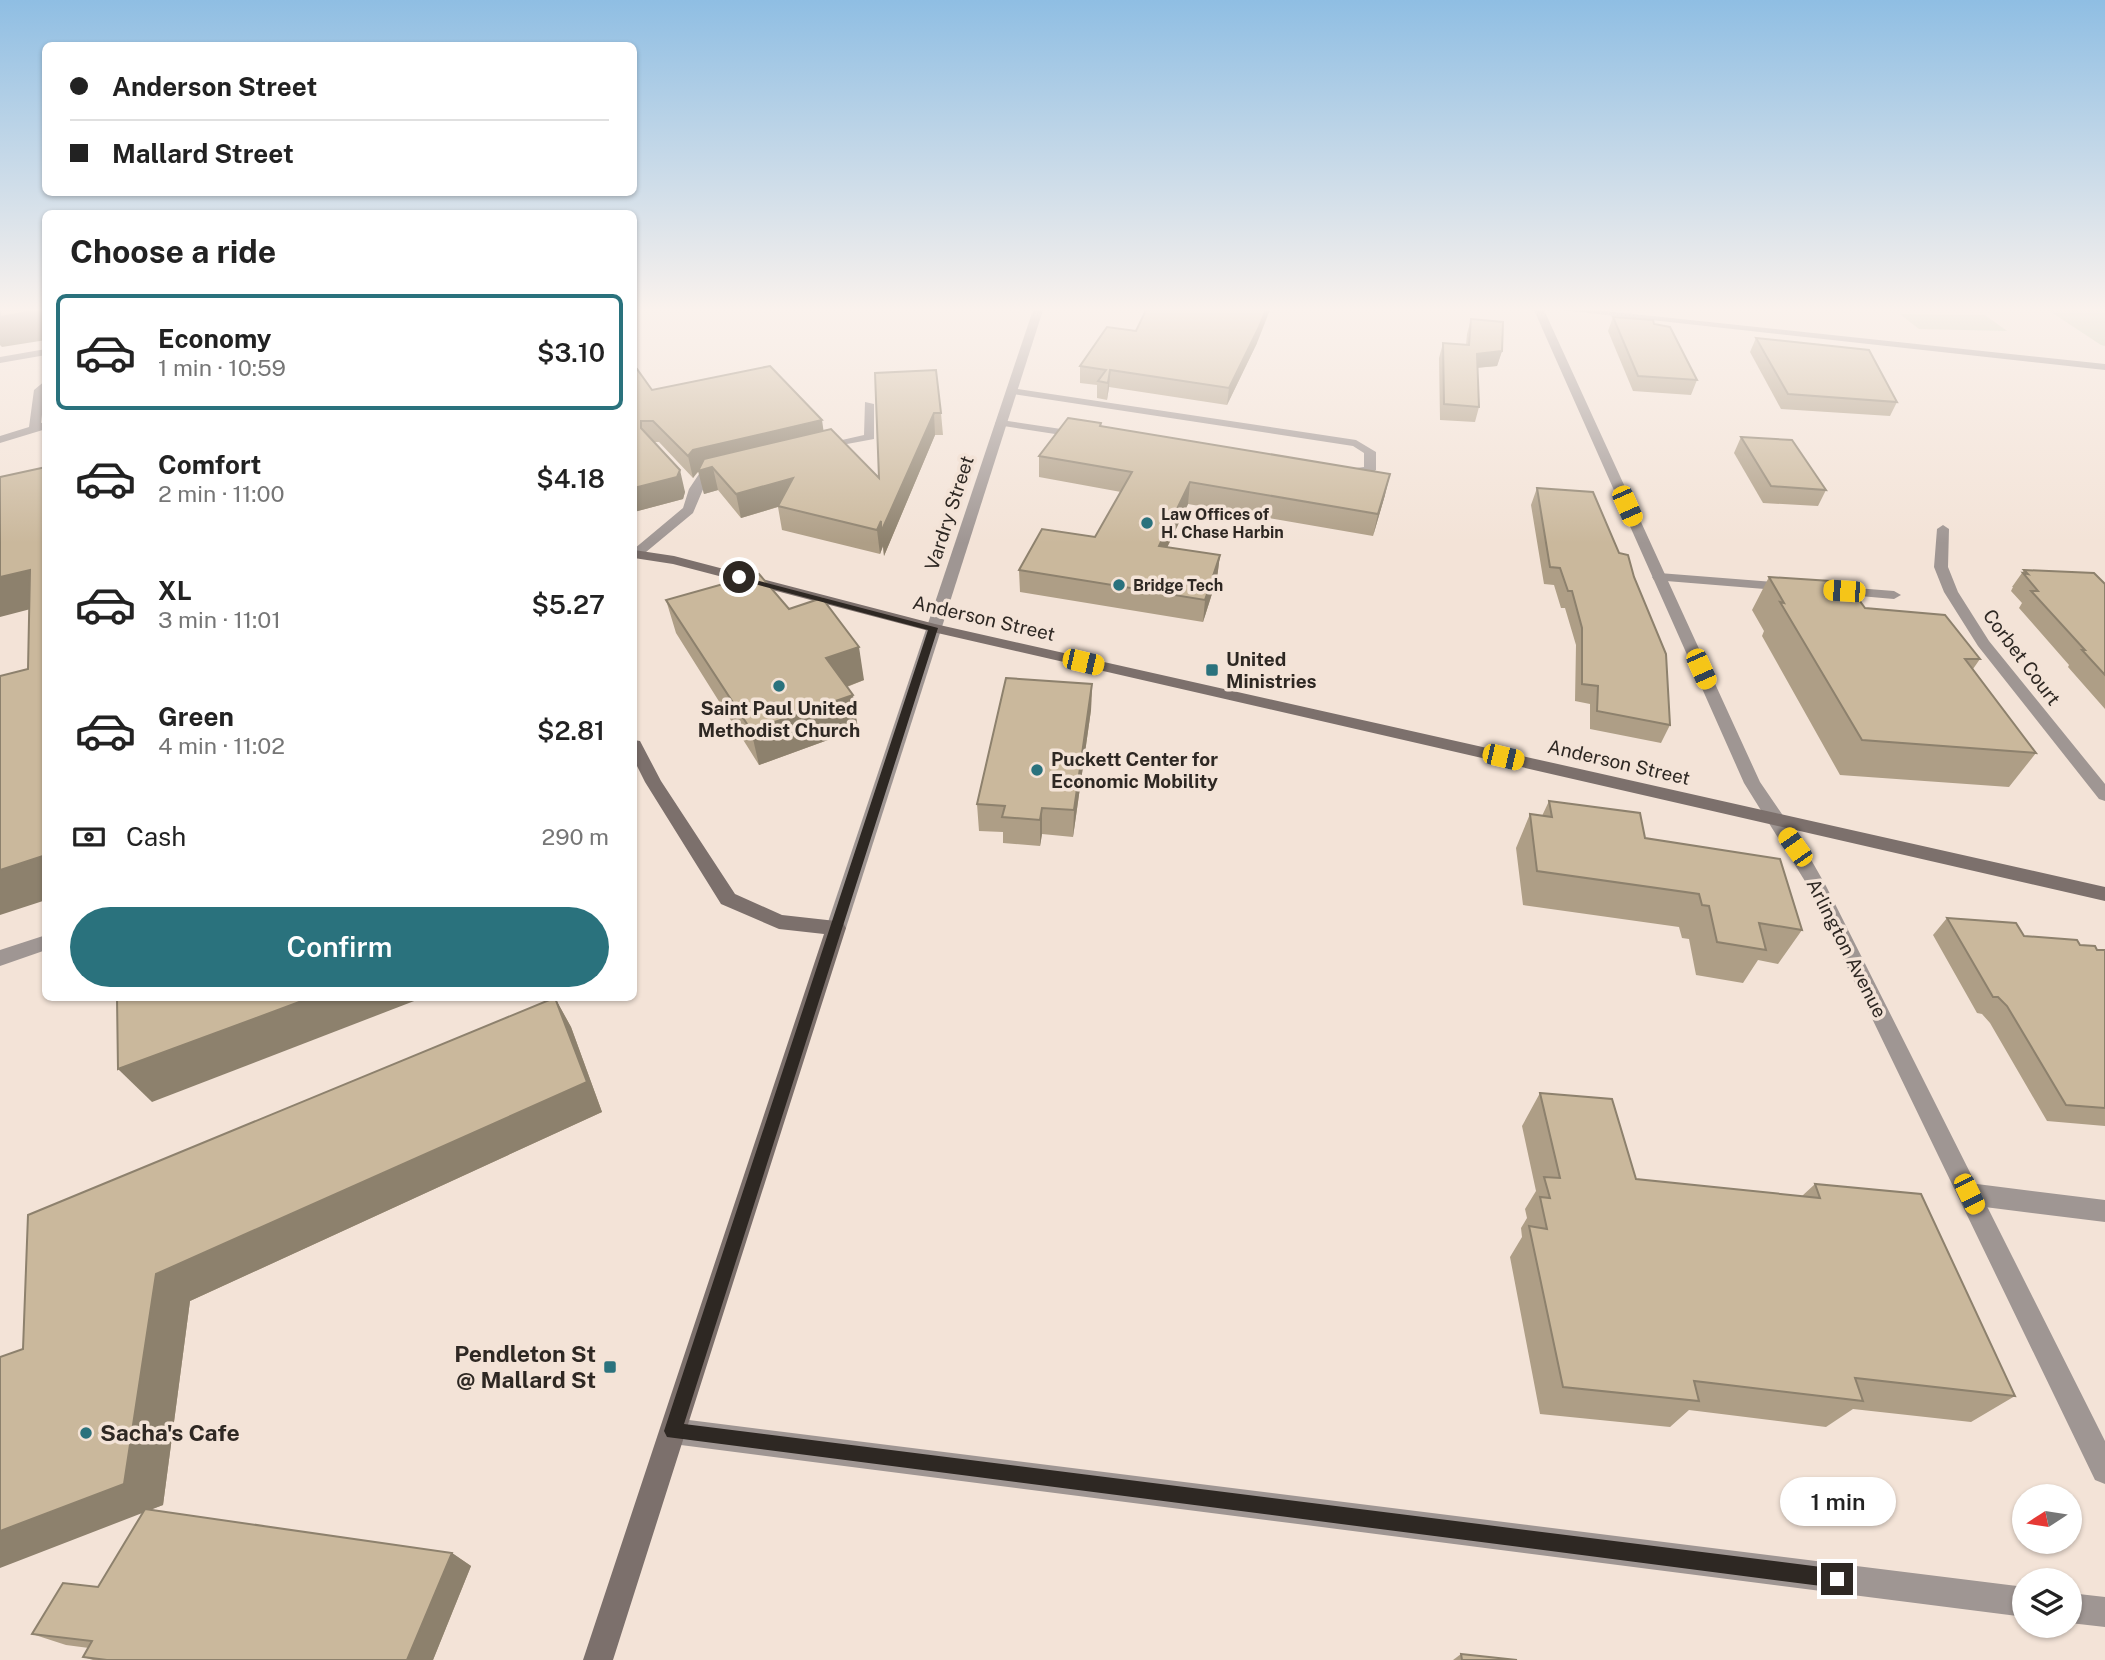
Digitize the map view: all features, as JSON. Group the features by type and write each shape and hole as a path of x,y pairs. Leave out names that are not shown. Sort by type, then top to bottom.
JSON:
{"main road":[{"name":"Anderson Street","path":"637,554 674,560 933,628 2105,894"},
{"path":"598,1660 836,928 779,922 728,899 653,782 637,751"}],"street":[{"path":"0,440 40,426 39,390 42,387"},
{"name":"Vardry Street","path":"836,928 1012,387"},
{"name":"Arlington Avenue","path":"1574,387 1752,783 1817,886 2105,1470"},
{"path":"1011,391 1356,443 1370,452 1370,470 1348,474 1335,472"},
{"path":"817,449 870,437 869,404"},
{"path":"1001,422 1100,437"},
{"path":"637,552 689,510 690,487 703,477 739,467"},
{"name":"Corbet Court","path":"1943,529 1941,567 1951,592 1983,643 2105,795"},
{"path":"1659,577 1894,595"},
{"path":"0,958 42,943"},
{"path":"1969,1194 2105,1211"},
{"path":"673,1431 2012,1600"},
{"path":"2082,1609 2105,1612"}],"building":[{"path":"637,387 650,387 652,390 664,387 791,387 822,420 693,450 688,456 653,421 641,421 641,428 680,470 677,477 637,487"},
{"path":"876,387 938,387 941,413 934,413 881,532 881,521 877,530 778,506 793,478 736,494 712,467 698,471 704,459 831,429 879,478"},
{"path":"1444,387 1478,387 1479,407 1444,404"},
{"path":"1784,387 1889,387 1897,402 1788,394"},
{"path":"1068,418 1101,423 1100,426 1390,474 1378,514 1190,482 1159,546 1220,555 1205,600 1019,570 1042,529 1095,537 1132,472 1039,456"},
{"path":"1741,437 1792,440 1826,490 1771,486"},
{"path":"42,468 42,856 0,870 0,676 28,669 30,570 0,577 0,477"},
{"path":"1537,488 1593,492 1619,553 1628,555 1634,577 1666,654 1670,725 1597,711 1598,686 1582,684 1582,628 1572,591 1568,591 1560,568 1550,567"},
{"path":"2024,570 2094,573 2105,584 2105,675 2031,591 2038,591 2023,573 2028,574"},
{"name":"Saint Paul United Methodist Church","path":"759,574 789,609 822,598 859,647 826,658 853,695 751,730 666,600"},
{"path":"1769,577 1846,582 1865,608 1945,615 1980,659 1965,659 2036,753 1862,740 1780,602 1784,603"},
{"name":"Puckett Center for Economic Mobility","path":"1006,678 1092,684 1074,810 1042,808 1040,820 1002,817 1005,806 977,804"},
{"path":"1549,801 1640,813 1645,838 1780,859 1802,930 1759,923 1766,950 1717,942 1709,906 1702,905 1699,894 1537,871 1530,814 1552,817"},
{"path":"1947,918 2016,923 2024,936 2077,940 2080,945 2105,950 2105,1108 2066,1105 2007,1006 1998,997 1993,997"},
{"path":"117,1001 302,1001 118,1069"},
{"path":"548,1001 556,1001 587,1082 156,1274 124,1484 0,1531 0,1357 23,1349 28,1215"},
{"path":"1540,1093 1612,1099 1636,1179 1820,1198 1815,1184 1921,1194 2015,1396 1855,1378 1863,1401 1694,1381 1699,1401 1563,1387 1529,1226 1547,1229 1540,1197 1550,1198 1544,1177 1560,1178"},
{"path":"145,1509 452,1553 407,1660 107,1660 83,1657 92,1641 32,1634 63,1583 98,1587"},
{"path":"1461,1654 1517,1660 1462,1660"}],"place":[{"name":"Law Offices of H. Chase Harbin","path":"1147,523"},
{"name":"Bridge Tech","path":"1119,585"},
{"name":"United Ministries","path":"1212,670"},
{"name":"Saint Paul United Methodist Church","path":"779,686"},
{"name":"Puckett Center for Economic Mobility","path":"1037,770"},
{"name":"Pendleton St @ Mallard St","path":"610,1367"},
{"name":"Sacha's Cafe","path":"86,1433"}],"route":[{"path":"739,577 933,628 673,1431 1837,1579"}]}
